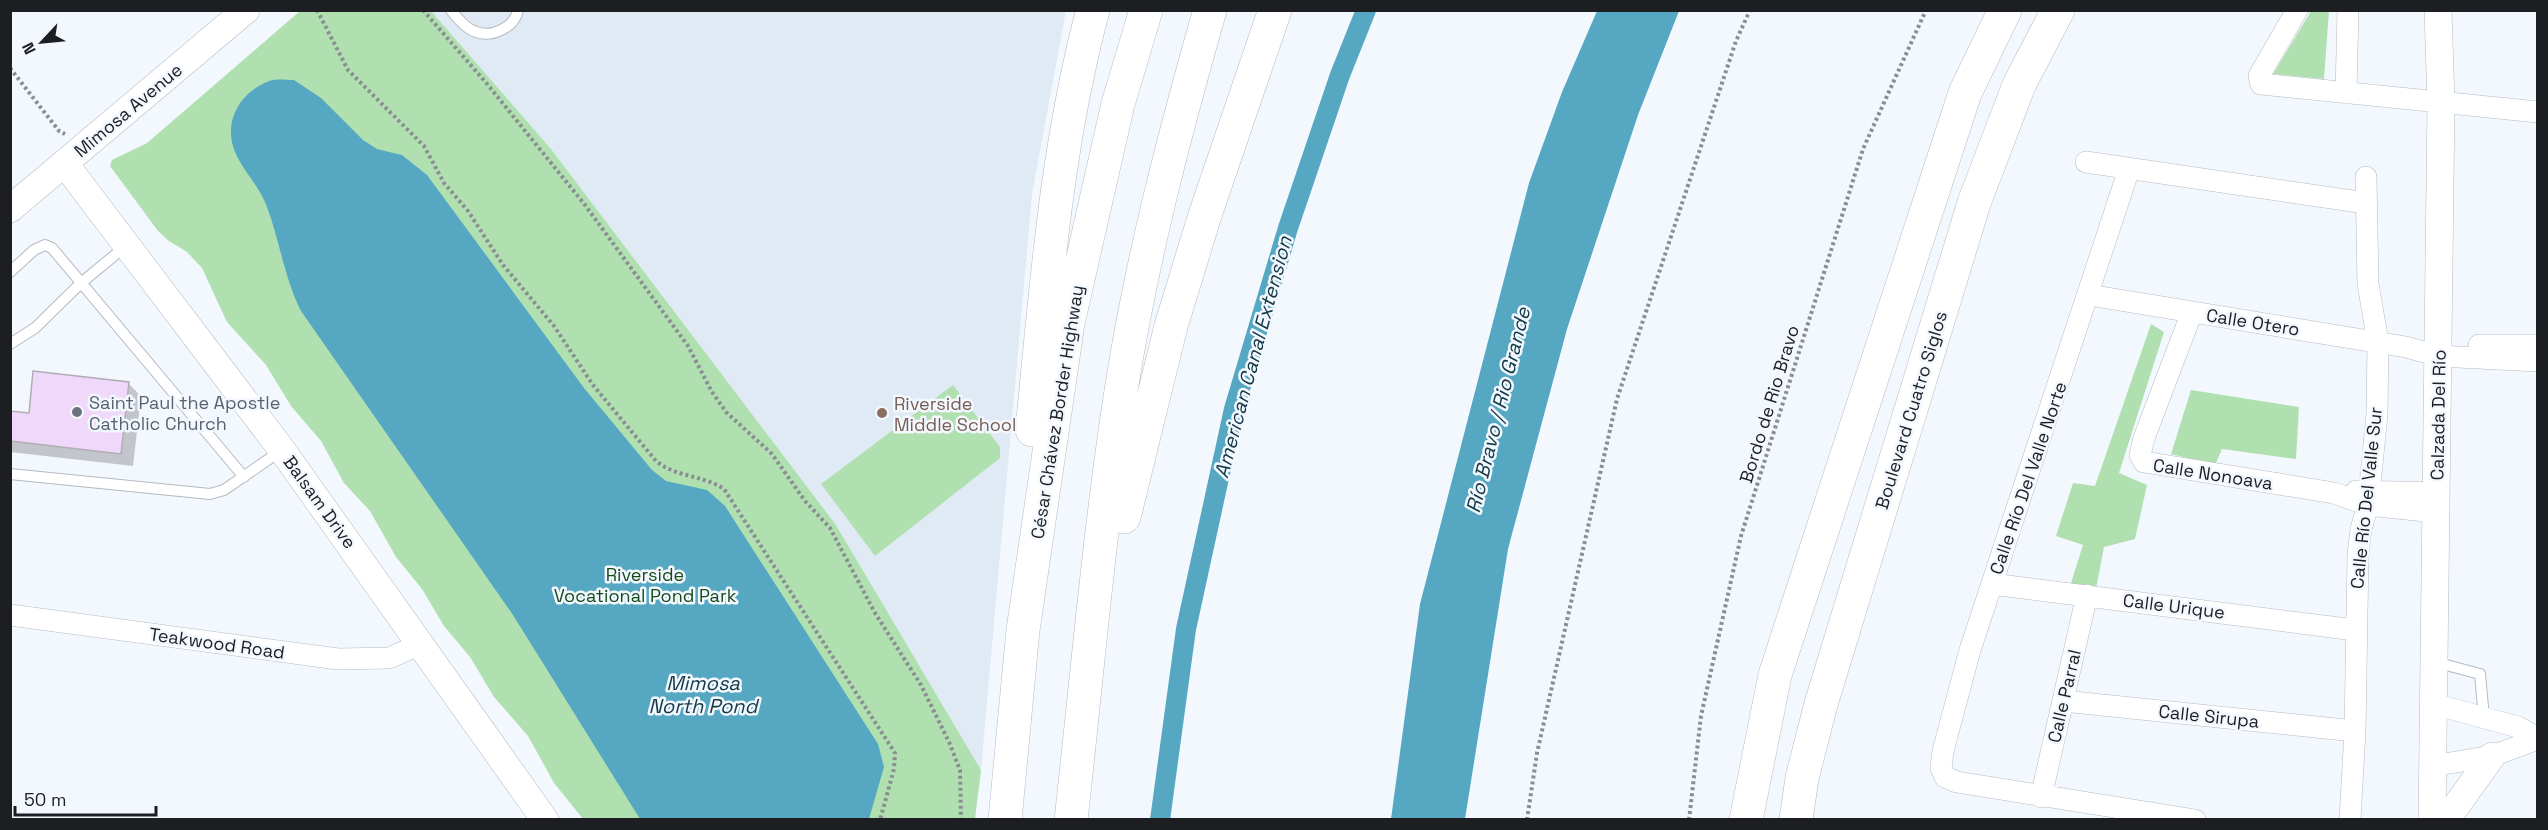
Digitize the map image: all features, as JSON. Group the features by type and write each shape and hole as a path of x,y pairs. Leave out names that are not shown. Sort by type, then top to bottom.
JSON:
{"highway":[{"path":"1023,630 1023,515 1043,298 1070,112 1093,10"},
{"name":"César Chávez Border Highway","path":"1005,819 1023,630 1068,322 1118,104 1146,10"},
{"path":"1071,819 1121,391 1137,301 1177,123 1210,10"},
{"path":"1087,673 1171,326 1205,215 1275,10"},
{"path":"1746,819 1758,751 1779,664 1965,93 2005,10"},
{"name":"Boulevard Cuatro Siglos","path":"1796,819 1802,778 1821,704 1974,202 2019,85 2058,10"}],"street":[{"name":"Mimosa Avenue","path":"10,209 246,10"},
{"path":"2297,10 2259,76 2259,82 2538,112"},
{"path":"2346,93 2348,10"},
{"name":"Calzada Del Río","path":"2432,819 2436,503 2431,350 2441,103 2438,10"},
{"path":"2086,162 2366,203"},
{"name":"Balsam Drive","path":"65,164 282,450 545,819"},
{"name":"Calle Río Del Valle Norte","path":"2041,797 1957,782 1945,777 1943,751 1970,650 2090,296 2129,169"},
{"name":"Calle Río Del Valle Sur","path":"2350,819 2355,731 2358,555 2361,529 2369,497 2377,414 2378,342 2367,284 2366,177"},
{"name":"Calle Otero","path":"2090,296 2431,350 2538,361"},
{"name":"Calle Nonoava","path":"2192,312 2144,438 2140,455 2144,462 2334,493 2436,503"},
{"name":"Calle Otero","path":"2431,350 2538,345"},
{"name":"Calle Urique","path":"1992,584 2355,630"},
{"name":"Calle Parral","path":"2041,797 2087,595"},
{"name":"Teakwood Road","path":"10,615 338,659 389,658 421,644"},
{"name":"Calle Sirupa","path":"2062,702 2355,731"},
{"path":"2434,704 2518,728 2538,739"},
{"path":"2432,766 2492,756 2538,739"},
{"path":"2446,819 2492,756"},
{"path":"2041,797 2195,819"}],"lane":[{"path":"451,10 477,33 494,33 509,26 518,10"},
{"path":"10,272 34,250 45,245 52,248 244,477"},
{"path":"10,344 35,328 81,283 127,245"},
{"path":"10,474 190,494 210,494 224,490 282,450"},
{"path":"2434,662 2480,674 2484,718"}],"path":[{"path":"317,10 348,70 424,146 444,183 468,211 503,265 554,326 593,385 656,461 664,468 711,480 723,489 895,753 894,769 880,819"},
{"path":"423,10 488,85 585,205 688,346 712,392 726,412 772,454 805,501 830,528 875,613 921,685 949,742 960,770 961,819"},
{"path":"1527,819 1537,753 1617,399 1736,40 1750,10"},
{"name":"Bordo de Rio Bravo","path":"1689,819 1701,716 1742,536 1863,149 1926,10"},
{"path":"10,68 59,131 64,134 68,132"}],"shaded area":[{"name":"Riverside Middle School","path":"431,11 1066,11 1032,194 981,770 836,525 551,149"}],"green space":[{"name":"Riverside Vocational Pond Park","path":"300,11 431,11 551,149 836,525 981,770 975,819 583,819 554,783 528,736 494,697 470,657 444,626 422,589 396,557 370,511 344,483 321,441 291,406 266,365 227,322 202,268 187,252 158,231 110,166 112,160 147,143"},
{"path":"2311,11 2329,11 2324,79 2273,74"},
{"path":"2151,324 2164,332 2119,473 2147,485 2135,539 2104,547 2096,589 2070,586 2083,545 2056,536 2073,483 2095,486"},
{"path":"953,385 1000,447 1000,458 875,556 821,484"},
{"path":"2191,390 2299,407 2296,459 2222,449 2215,465 2171,454"}],"water":[{"name":"Río Bravo / Rio Grande","path":"1597,11 1679,11 1638,115 1567,329 1508,549 1465,819 1391,819 1420,604 1529,183 1562,92"},
{"name":"Mimosa North Pond","path":"294,80 321,98 363,140 377,149 402,155 427,175 584,388 652,470 666,481 707,490 725,506 878,744 884,767 869,819 640,819 513,615 301,311 290,285 267,207 235,152 231,130 232,120 241,101 257,87 270,81"}],"building":[{"name":"Saint Paul the Apostle Catholic Church","path":"33,371 129,382 121,454 10,441 10,411 29,413"}],"waterway":[{"name":"American Canal Extension","path":"1160,820 1186,629 1234,409 1288,228 1340,75 1366,10"}],"place":[{"name":"Saint Paul the Apostle Catholic Church","path":"77,412"},
{"name":"Riverside Middle School","path":"882,413"}]}
